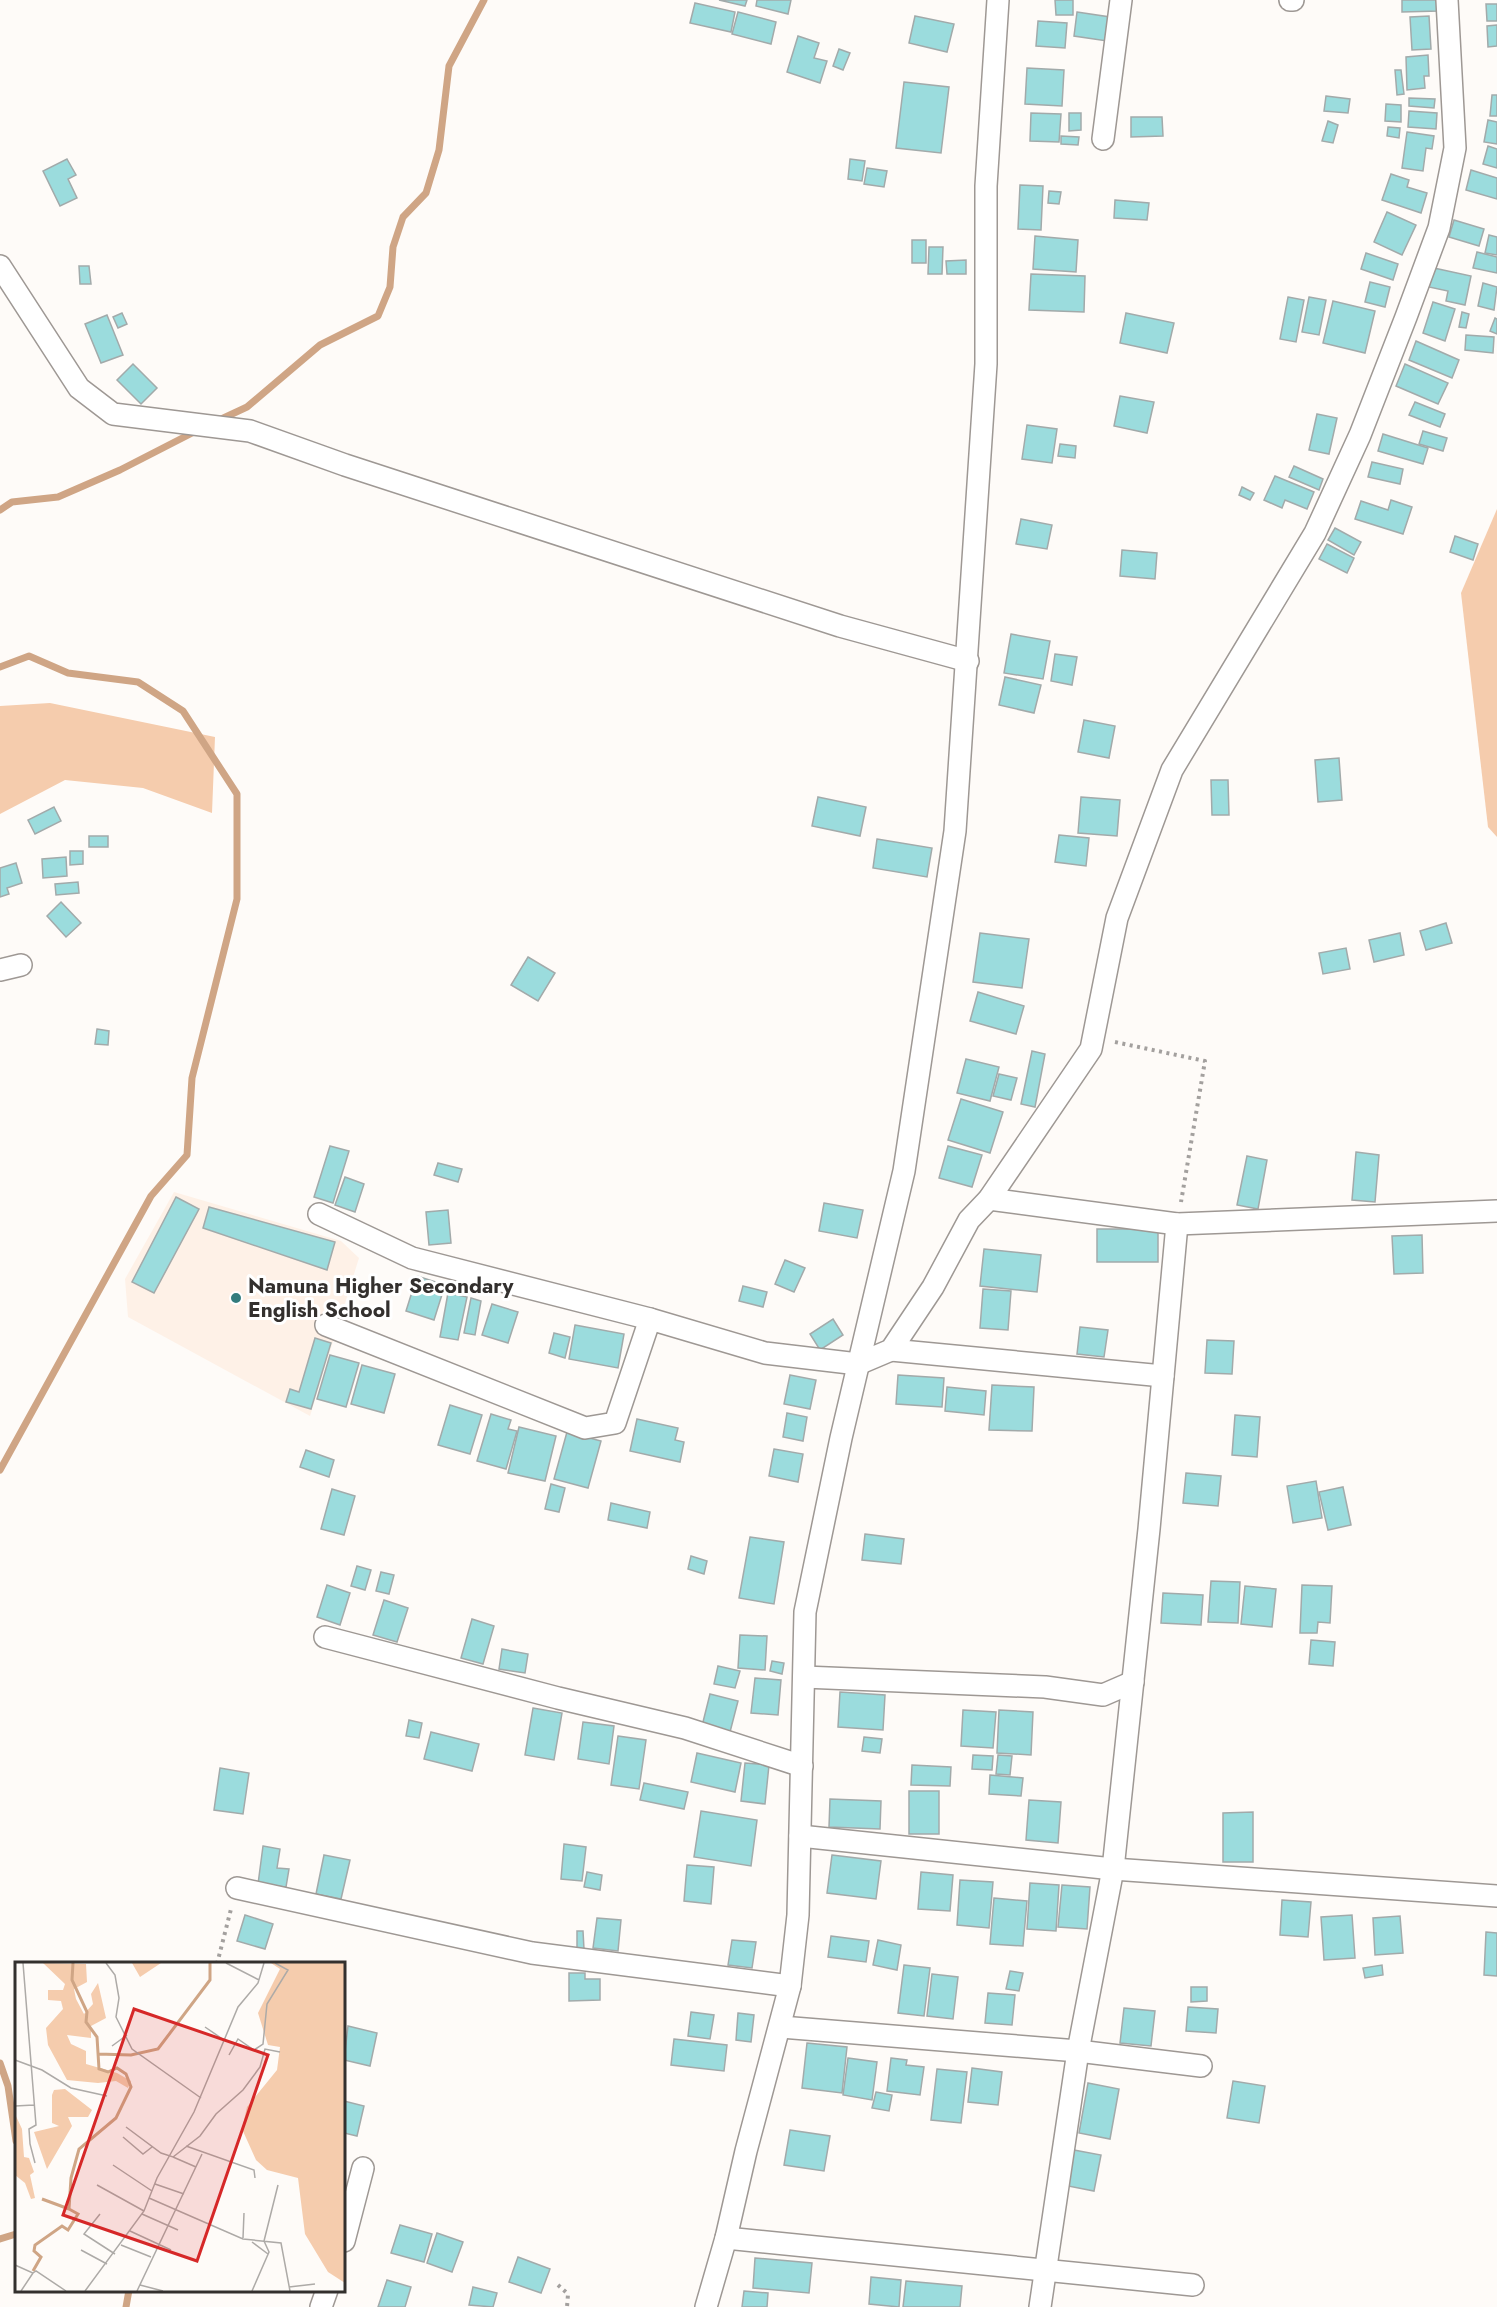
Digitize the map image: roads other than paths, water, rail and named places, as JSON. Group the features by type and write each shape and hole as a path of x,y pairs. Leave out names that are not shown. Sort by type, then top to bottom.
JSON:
{"street":[{"path":"1103,139 1121,0"},
{"path":"891,1350 933,1287 969,1220 989,1199 1091,1049 1117,918 1172,770 1315,533 1360,435 1439,228 1455,148 1447,0"},
{"path":"706,2307 726,2238 746,2151 781,2027 790,1986 798,1915 806,1611 858,1364 904,1171 955,831 986,364 986,186 995,1"},
{"path":"0,266 6,289 80,388 113,414 250,431 345,465 840,626 968,661"},
{"path":"0,970 21,965"},
{"path":"989,1199 1177,1224 1497,1211"},
{"path":"319,1214 412,1258 650,1319 765,1353 858,1364 891,1350 1163,1376"},
{"path":"1040,2307 1078,2052 1113,1869 1177,1224"},
{"path":"326,1325 585,1428 615,1423 650,1319"},
{"path":"325,1637 558,1698 685,1728 802,1766"},
{"path":"804,1677 1045,1687 1102,1695 1133,1682"},
{"path":"800,1836 1113,1869 1497,1896"},
{"path":"237,1888 532,1953 790,1986"},
{"path":"781,2027 1078,2052 1201,2066"},
{"path":"345,2237 363,2168"},
{"path":"726,2238 1193,2285"},
{"path":"321,2307 326,2292"}],"waterway":[{"path":"217,421 247,407 320,345 378,316 390,287 393,247 403,217 426,193 439,150 449,66 484,0"},
{"path":"0,510 12,502 58,497 120,470 196,431"},
{"path":"0,667 29,656 68,673 138,682 183,711 237,794 237,899 192,1078 187,1155 151,1196 0,1470"},
{"path":"0,2063 8,2086 15,2134"},
{"path":"0,2239 15,2234"},
{"path":"126,2307 129,2292"}],"place":[{"name":"Namuna Higher Secondary English School","path":"236,1298"}]}
